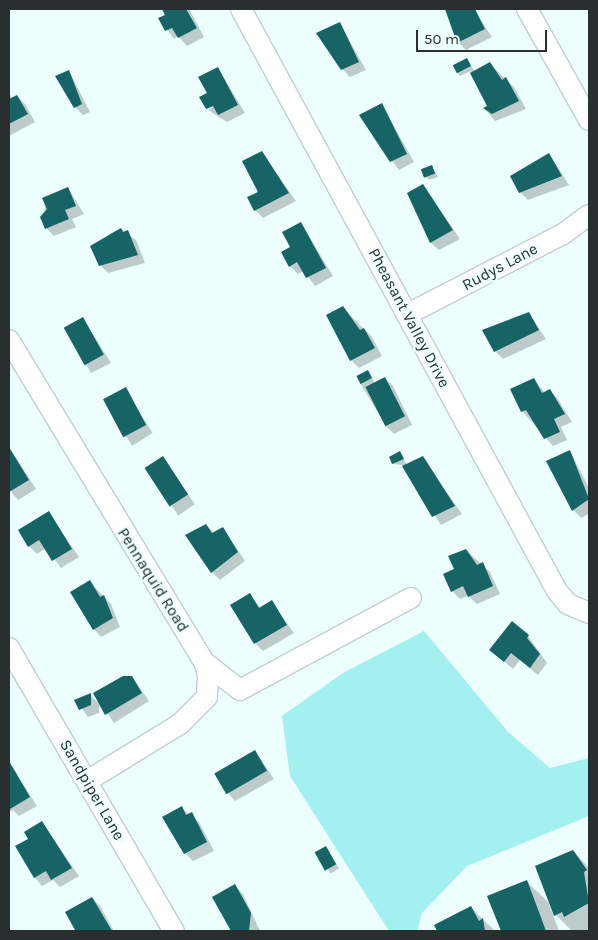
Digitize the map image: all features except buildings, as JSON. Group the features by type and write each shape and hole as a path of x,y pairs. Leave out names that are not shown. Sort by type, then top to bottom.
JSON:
{"street":[{"name":"Pheasant Valley Drive","path":"242,9 557,591 568,604 589,614"},
{"path":"527,9 589,120"},
{"name":"Rudys Lane","path":"408,314 589,216"},
{"name":"Pennaquid Road","path":"9,340 205,663 207,697 196,709 180,724 87,781"},
{"path":"205,663 240,690 411,598"},
{"name":"Sandpiper Lane","path":"9,648 174,931"}],"shaded area":[{"path":"424,631 508,732 550,768 589,758 589,816 467,866 422,913 417,931 389,931 290,776 282,716 343,673"}]}
